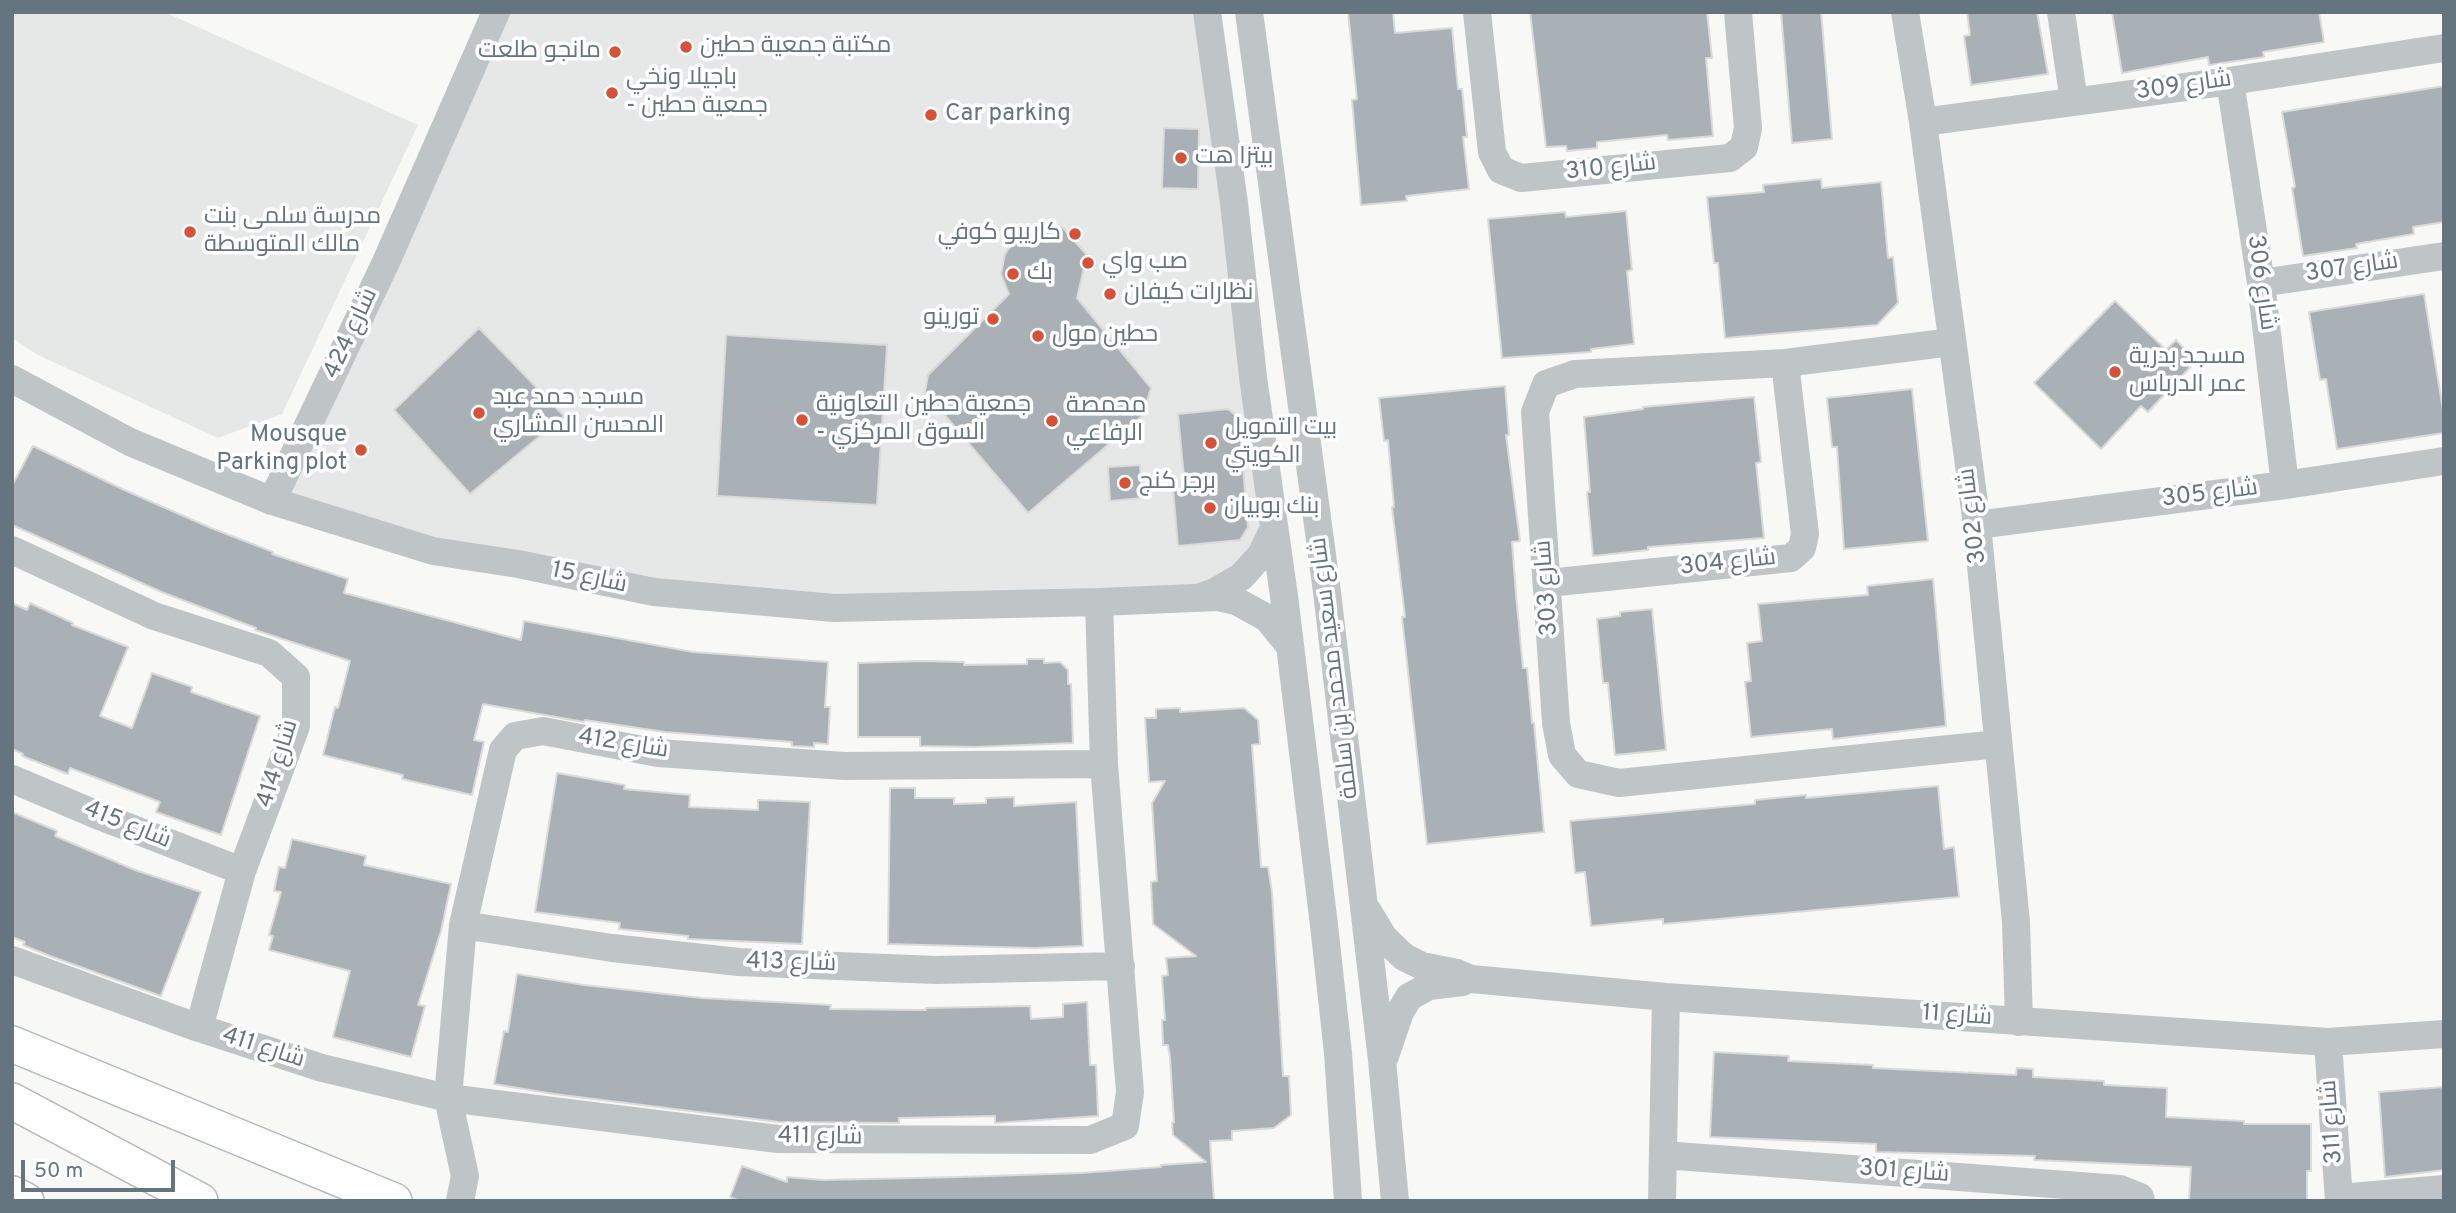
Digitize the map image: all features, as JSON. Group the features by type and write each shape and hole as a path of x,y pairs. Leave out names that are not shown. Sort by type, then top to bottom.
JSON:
{"main road":[{"path":"12,1044 394,1201"},
{"path":"12,1101 200,1201"},
{"path":"12,1194 26,1201"}],"street":[{"name":"شارع 424","path":"272,501 386,262 496,12"},
{"name":"شارع 310","path":"1477,12 1492,152 1501,170 1521,178 1730,158 1744,147 1748,128 1738,12"},
{"name":"شارع 302","path":"1905,12 1923,122 1976,525 2016,922 2019,1022"},
{"path":"2061,12 2074,102"},
{"path":"1209,23 1246,28 1251,22"},
{"name":"شارع سعيد محمد بن سلمة","path":"1251,22 1327,592 1382,1060 1395,1201"},
{"name":"شارع سعيد محمد بن سلمة","path":"1209,23 1326,938 1338,1053 1348,1201"},
{"name":"شارع 309","path":"1923,122 2230,82 2444,48"},
{"name":"شارع 306","path":"2230,82 2261,283 2285,485"},
{"name":"شارع 307","path":"2261,283 2444,256"},
{"name":"شارع 303","path":"1952,342 1785,363 1575,374 1546,384 1535,412 1556,723 1562,755 1578,774 1619,783 1998,744"},
{"name":"شارع 304","path":"1548,583 1791,558 1802,548 1805,534 1785,363"},
{"name":"شارع 15","path":"12,379 130,442 272,501 433,551 532,567 654,592 834,608 1201,597 1236,601 1252,608 1267,618 1289,645"},
{"name":"شارع 305","path":"1976,525 2285,485 2444,461"},
{"name":"شارع 15","path":"1201,597 1229,585 1247,572 1261,555 1274,528"},
{"name":"شارع 414","path":"12,551 154,616 269,653 296,677 296,726 242,871 199,1028"},
{"name":"شارع 411","path":"12,960 199,1028 321,1068 447,1098 778,1139 1090,1140 1125,1126 1130,1092 1104,764 1099,602"},
{"name":"شارع 412","path":"460,1201 465,1176 447,1098 463,925 503,750 515,736 543,731 658,753 844,766 1104,764"},
{"name":"شارع 415","path":"12,779 242,871"},
{"name":"شارع 11","path":"1364,905 1384,938 1404,957 1422,966 1471,979 1666,997 2328,1042 2444,1034"},
{"name":"شارع 413","path":"463,925 611,947 739,962 936,970 1122,966"},
{"name":"شارع 11","path":"1382,1060 1389,1048 1399,1012 1409,997 1429,986 1471,979"},
{"path":"1662,1201 1666,997"},
{"name":"شارع 311","path":"2328,1042 2339,1199"},
{"name":"شارع 301","path":"1664,1155 2120,1189 2140,1197 2141,1201"},
{"path":"2339,1199 2444,1189"}],"shaded area":[{"name":"مدرسة سلمى بنت مالك المتوسطة","path":"12,12 164,12 418,125 282,414 218,438 38,355 12,338"},
{"path":"496,12 1198,12 1262,536 1221,584 888,599 654,592 272,501"}],"building":[{"path":"1348,12 1393,12 1395,33 1452,28 1458,89 1462,89 1467,137 1463,137 1469,189 1406,196 1407,201 1361,205 1352,100 1357,99"},
{"path":"1530,12 1707,12 1712,58 1706,58 1713,136 1668,140 1667,135 1597,142 1597,148 1567,151 1566,146 1546,147"},
{"path":"1781,12 1821,12 1832,139 1792,143"},
{"path":"1967,12 2037,12 2048,74 1971,85 1964,36 1970,35"},
{"path":"2112,12 2319,12 2324,42 2263,52 2264,57 2209,65 2208,57 2122,73"},
{"path":"2444,86 2444,222 2413,227 2414,234 2356,244 2357,248 2303,256 2282,112"},
{"name":"بيتزا هت","path":"1164,128 1199,129 1198,189 1162,188"},
{"path":"1821,179 1822,188 1881,182 1888,258 1893,257 1898,303 1877,325 1725,338 1718,263 1714,263 1707,197 1764,192 1763,185"},
{"path":"1626,211 1632,270 1627,271 1634,344 1591,349 1591,352 1502,358 1488,219 1565,212 1566,217"},
{"name":"حطين مول","path":"1036,227 1062,227 1087,255 1077,298 1151,388 1143,415 1028,513 925,392 928,375 1009,294 1001,274 1005,254 1016,239"},
{"path":"2424,294 2444,416 2444,433 2337,449 2326,379 2320,380 2309,312"},
{"name":"مسجد بدرية عمر الدرباس","path":"2115,301 2166,350 2176,340 2196,361 2148,412 2141,406 2101,449 2034,383"},
{"name":"مسجد حمد عبد المحسن المشاري","path":"479,328 564,416 470,494 394,410"},
{"name":"جمعية حطين التعاونية - السوق المركزي","path":"726,335 887,345 877,505 717,496"},
{"path":"1505,386 1509,435 1506,435 1520,541 1512,542 1516,595 1523,668 1527,668 1534,723 1544,832 1427,844 1402,617 1405,617 1392,507 1388,440 1384,441 1379,398"},
{"path":"1912,389 1928,541 1844,549 1837,447 1832,447 1827,398"},
{"path":"1754,397 1761,462 1756,463 1764,538 1648,547 1648,550 1593,556 1584,417 1643,407"},
{"path":"1228,409 1239,418 1248,527 1240,540 1178,546 1173,489 1185,488 1178,414"},
{"path":"33,446 122,489 273,552 272,554 348,579 344,593 521,640 524,621 693,652 828,662 825,707 830,707 828,744 814,743 814,747 792,746 792,742 665,732 585,720 584,722 483,704 474,740 484,742 472,795 402,779 403,775 323,755 350,661 255,630 256,628 164,593 12,525 12,486"},
{"name":"برجر كنج","path":"1140,465 1142,498 1110,501 1108,467"},
{"path":"1933,579 1946,726 1833,739 1832,729 1751,737 1745,682 1751,681 1747,643 1762,641 1758,604 1868,595 1867,586"},
{"path":"12,603 27,610 30,603 73,623 72,625 128,647 100,716 132,728 152,673 192,687 191,692 260,716 221,835 156,812 160,802 70,768 68,774 22,756 23,754 12,749"},
{"path":"1652,609 1666,750 1615,755 1608,683 1603,683 1597,619 1620,616 1620,612"},
{"path":"1027,659 1044,659 1044,663 1060,662 1068,670 1073,743 920,746 920,737 858,737 858,663 921,661 964,662 964,665 1027,664"},
{"path":"1180,708 1180,712 1244,708 1258,720 1260,744 1252,745 1261,867 1268,867 1272,892 1283,1076 1289,1076 1291,1115 1274,1128 1232,1131 1232,1140 1210,1141 1214,1201 740,1201 730,1197 742,1166 787,1182 787,1177 823,1180 1081,1173 1206,1162 1173,1135 1170,1057 1168,1045 1163,1045 1162,1020 1165,1020 1162,976 1168,975 1166,958 1196,956 1153,924 1151,882 1157,881 1152,803 1165,781 1149,782 1145,718 1156,718 1156,709"},
{"path":"557,773 625,785 624,789 690,795 689,807 758,810 758,800 810,802 802,944 688,939 688,936 619,929 620,923 535,912"},
{"path":"1938,786 1944,849 1954,847 1959,897 1663,924 1663,919 1591,926 1585,872 1575,873 1570,821 1755,804 1755,800 1806,795 1806,798"},
{"path":"890,788 915,788 915,798 954,798 954,804 986,803 986,798 1014,797 1014,806 1076,802 1083,946 1035,948 888,944"},
{"path":"12,812 57,831 55,836 135,870 201,892 161,996 50,956 23,945 25,942 12,937"},
{"path":"292,839 366,856 364,865 451,884 441,931 418,1005 425,1006 411,1057 333,1037 350,971 269,950 273,936 269,935 281,892 274,891 279,867 285,868"},
{"path":"517,974 584,985 702,998 831,1005 830,1009 926,1010 1030,1006 1031,1019 1063,1017 1063,1004 1087,1002 1090,1065 1096,1065 1098,1116 995,1123 995,1116 899,1118 899,1123 779,1122 494,1084 504,1031 508,1032"},
{"path":"1714,1052 1789,1056 1788,1061 1873,1065 1873,1068 2016,1075 2017,1068 2033,1069 2033,1077 2104,1081 2104,1085 2167,1088 2166,1117 2244,1121 2244,1124 2311,1124 2311,1171 2307,1171 2307,1201 2189,1201 2191,1167 2034,1160 2035,1156 1876,1152 1876,1144 1710,1137"},
{"path":"2444,1087 2444,1170 2385,1177 2379,1092"}],"place":[{"name":"مكتبة جمعية حطين","path":"686,47"},
{"name":"مانجو طلعت","path":"615,52"},
{"name":"باجيلا ونخي - جمعية حطين","path":"612,93"},
{"name":"Car parking","path":"931,115"},
{"name":"بيتزا هت","path":"1181,158"},
{"name":"مدرسة سلمى بنت مالك المتوسطة","path":"190,232"},
{"name":"كاريبو كوفي","path":"1075,234"},
{"name":"صب واي","path":"1088,263"},
{"name":"بك","path":"1013,274"},
{"name":"نظارات كيفان","path":"1110,294"},
{"name":"تورينو","path":"993,319"},
{"name":"حطين مول","path":"1038,336"},
{"name":"مسجد بدرية عمر الدرباس","path":"2115,372"},
{"name":"مسجد حمد عبد المحسن المشاري","path":"479,413"},
{"name":"جمعية حطين التعاونية - السوق المركزي","path":"802,420"},
{"name":"محمصة الرفاعي","path":"1052,421"},
{"name":"بيت التمويل الكويتي","path":"1211,443"},
{"name":"Mousque Parking plot","path":"361,450"},
{"name":"برجر كنج","path":"1125,483"},
{"name":"بنك بوبيان","path":"1210,508"}]}
